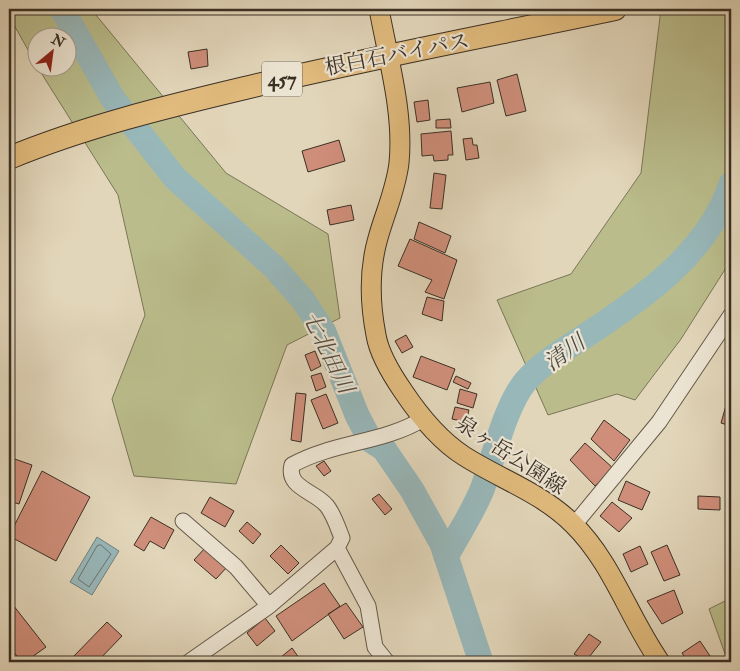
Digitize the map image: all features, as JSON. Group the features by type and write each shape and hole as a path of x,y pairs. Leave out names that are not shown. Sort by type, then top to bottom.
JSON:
{"highway":[{"name":"根白石バイパス","path":"9,158 67,137 176,104 388,56 616,9"}],"main road":[{"name":"泉ヶ岳公園線","path":"379,9 400,135 399,164 377,240 370,285 376,337 416,424 441,438 464,456 556,508 574,525 602,559 645,641 660,662"}],"street":[{"path":"574,525 660,422 731,315"},
{"path":"189,662 268,606 337,548 342,538 326,506 294,482 290,472 292,465 303,459 416,424"},
{"path":"182,521 236,566 268,606"},
{"path":"337,548 368,606 375,647 386,662"}],"green space":[{"path":"9,9 94,9 96,15 226,173 328,234 340,318 287,345 236,484 134,476 112,399 145,315 118,195 44,78 78,78 78,28 28,28 28,50 9,16"},
{"path":"661,9 731,9 731,260 681,339 635,400 617,394 548,415 497,300 571,274 641,173"},
{"path":"731,598 731,662 728,662 709,609"}],"water":[{"path":"97,537 119,551 92,595 70,582"}],"building":[{"path":"207,49 208,66 191,69 188,52"},
{"path":"517,74 526,111 506,116 497,80"},
{"path":"490,82 494,103 462,112 457,88"},
{"path":"428,100 430,120 417,122 414,102"},
{"path":"450,119 451,128 436,128 436,120"},
{"path":"451,131 453,155 448,155 448,160 434,161 433,155 422,156 421,134"},
{"path":"472,138 473,145 477,145 479,158 466,160 463,139"},
{"path":"339,140 345,161 308,172 302,151"},
{"path":"434,173 446,175 442,209 430,208"},
{"path":"351,205 354,220 330,225 327,210"},
{"path":"419,222 451,236 445,253 414,239"},
{"path":"410,239 457,260 444,299 425,292 432,280 398,266"},
{"path":"427,297 444,301 442,321 422,314"},
{"path":"406,335 413,347 402,353 395,341"},
{"path":"315,351 321,366 311,371 305,355"},
{"path":"421,356 455,369 447,390 413,377"},
{"path":"321,373 326,387 316,391 311,376"},
{"path":"456,376 471,383 468,389 453,382"},
{"path":"460,389 477,394 473,408 457,403"},
{"path":"296,393 306,394 301,442 291,440"},
{"path":"326,394 338,423 323,429 311,400"},
{"path":"727,402 731,403 731,426 721,423"},
{"path":"455,407 469,410 466,422 452,419"},
{"path":"604,420 630,440 614,461 591,439"},
{"path":"585,443 613,468 595,486 570,460"},
{"path":"9,457 32,465 19,504 9,501"},
{"path":"324,461 331,471 324,476 316,466"},
{"path":"42,471 90,497 56,561 9,536"},
{"path":"626,481 650,492 642,510 618,500"},
{"path":"379,494 392,509 385,515 372,499"},
{"path":"698,496 720,497 720,510 698,509"},
{"path":"210,497 234,511 225,527 201,513"},
{"path":"612,502 632,518 619,532 600,516"},
{"path":"151,517 174,530 164,549 150,541 144,551 134,545"},
{"path":"247,522 261,534 253,544 239,531"},
{"path":"281,545 299,563 288,574 270,556"},
{"path":"667,545 680,575 664,581 651,552"},
{"path":"640,546 648,564 631,572 623,554"},
{"path":"205,548 227,567 216,579 194,560"},
{"path":"324,583 340,606 292,641 276,616"},
{"path":"674,590 683,613 662,624 647,601"},
{"path":"346,603 363,627 344,639 328,614"},
{"path":"13,605 46,647 25,662 21,662 9,645 9,609"},
{"path":"265,618 275,631 257,646 247,633"},
{"path":"107,622 122,636 97,662 81,662 74,656"},
{"path":"589,634 601,642 586,661 574,654"},
{"path":"700,641 714,662 688,662 682,653"},
{"path":"292,648 302,662 275,662"}],"waterway":[{"name":"七北田川","path":"62,9 113,99 175,178 274,267 303,300 324,332 357,415 370,440 384,449 412,490 442,544 481,662"},
{"name":"清川","path":"446,557 471,514 483,487 506,418 518,392 525,382 547,362 632,304 673,270 708,230 721,208 731,184"}]}
